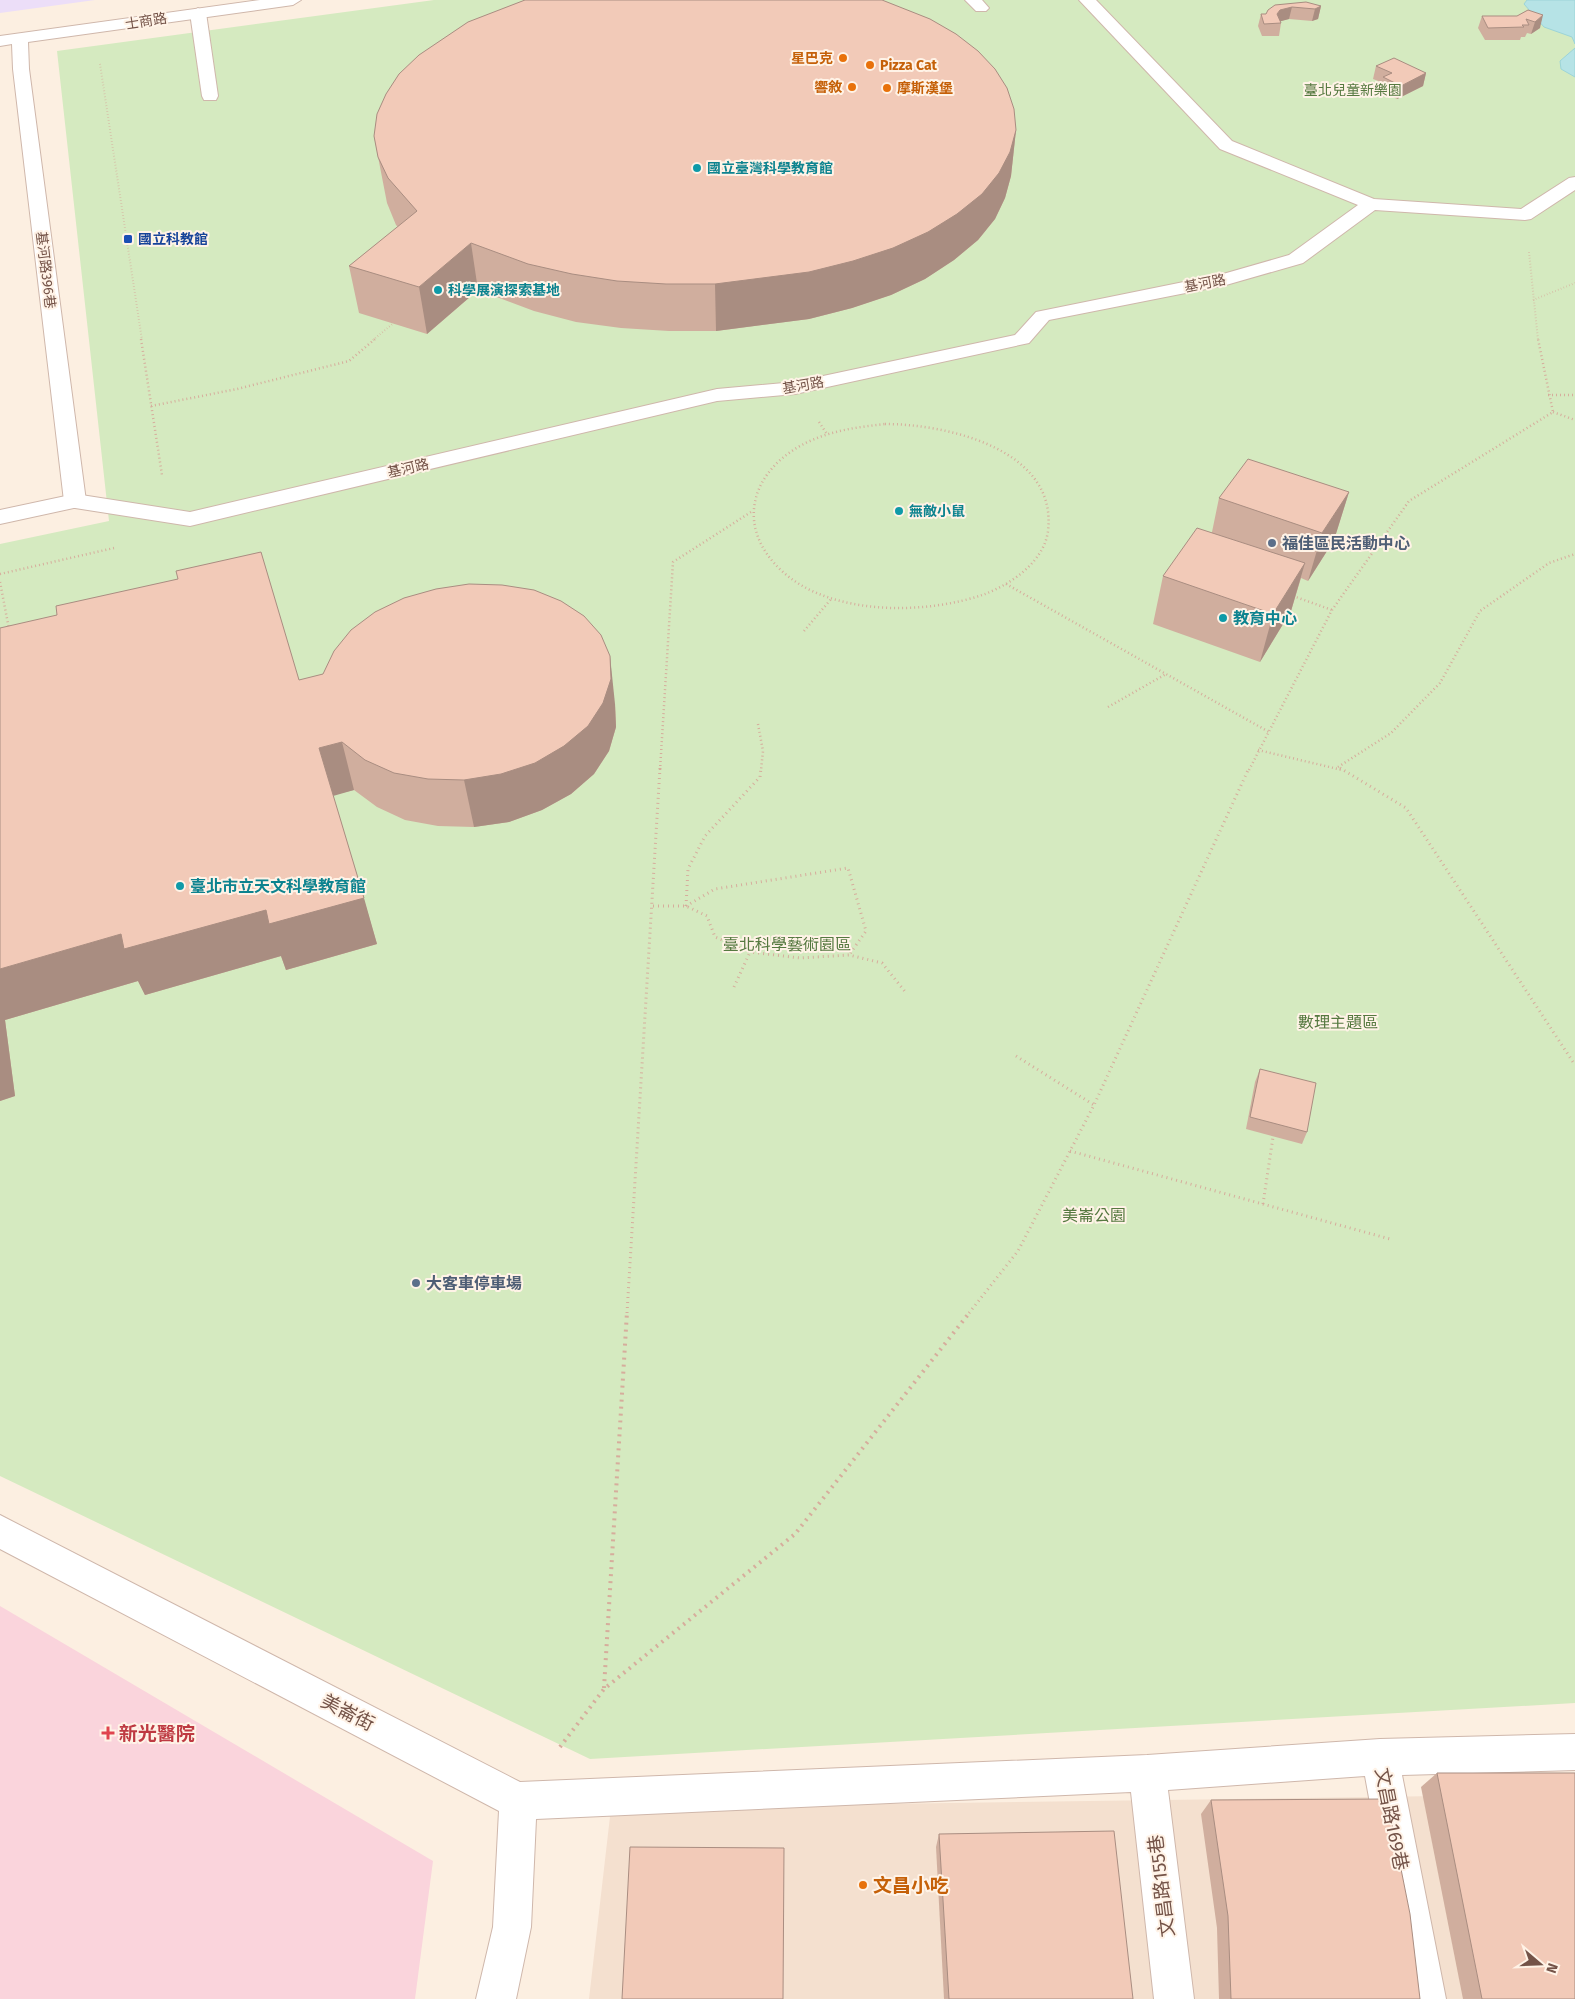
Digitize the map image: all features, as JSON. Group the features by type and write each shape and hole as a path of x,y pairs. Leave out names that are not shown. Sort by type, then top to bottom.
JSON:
{"street":[{"name":"士商路","path":"0,41 292,0"},
{"path":"1087,0 1226,145 1371,204 1525,214 1575,182"},
{"path":"198,13 210,96"},
{"name":"基河路396巷","path":"20,38 21,69 75,501"},
{"name":"基河路","path":"0,517 75,501 190,519 717,394 795,388 1022,339 1043,316 1226,279 1296,259 1371,204"},
{"name":"美崙街","path":"0,1531 518,1801"},
{"path":"496,1999 512,1927 518,1801 1147,1773 1380,1757 1575,1752"},
{"name":"文昌路169巷","path":"1380,1757 1426,1999"},
{"name":"文昌路155巷","path":"1147,1773 1174,1999"}],"path":[{"path":"0,574 153,539 168,516 98,56"},
{"path":"1525,214 1533,300 1548,395 1553,412"},
{"path":"1533,300 1575,283"},
{"path":"152,406 349,361 400,318"},
{"path":"1548,395 1575,396"},
{"path":"1553,412 1575,420"},
{"path":"518,1801 604,1689 795,1534 1018,1251 1094,1105 1258,750 1332,610 1409,501 1553,412"},
{"path":"885,424 916,424 945,429 996,447 1017,461 1033,477 1044,495 1049,514 1048,533 1040,552 1026,569 1006,584 982,596 955,604 924,608 893,609 862,606 833,598 804,586 782,570 765,552 754,532 751,512 755,493 765,474 781,458 802,444 827,434 856,427 885,424"},
{"path":"604,1689 674,562 751,512"},
{"path":"1338,767 1391,733 1440,683 1480,612 1549,563 1575,554"},
{"path":"0,582 11,638"},
{"path":"1006,584 1269,732"},
{"path":"1288,594 1332,610"},
{"path":"804,631 833,598"},
{"path":"1108,707 1166,674"},
{"path":"686,906 688,869 705,836 760,777 763,751 758,724"},
{"path":"1258,750 1338,767 1406,808 1575,1065"},
{"path":"686,906 715,889 848,868 866,931 850,956"},
{"path":"653,906 686,906 707,916 715,937 750,952 800,958 850,956 882,963 907,994"},
{"path":"734,987 750,952"},
{"path":"1016,1056 1094,1105"},
{"path":"1262,1204 1273,1137"},
{"path":"1070,1151 1390,1239"}],"shaded area":[{"path":"0,0 95,0 0,13"},
{"name":"新光醫院","path":"0,1606 433,1861 415,1999 0,1999"},
{"path":"1575,1794 1575,1999 589,1999 611,1808"}],"green space":[{"name":"臺北科學藝術園區","path":"434,0 1575,0 1575,1703 590,1759 0,1476 0,544 109,521 57,51"}],"water":[{"path":"1527,0 1575,0 1575,44 1572,37 1544,27 1524,4"},
{"path":"1575,48 1575,77 1561,69 1560,61"}],"building":[{"name":"國立臺灣科學教育館","path":"525,0 882,0 930,19 956,34 978,51 995,69 1007,88 1014,109 1016,130 1010,152 999,173 982,194 957,214 928,232 893,248 853,261 809,272 715,284 617,281 572,274 528,264 471,243 419,287 349,266 417,211 388,178 378,157 374,136 377,114 386,94 399,74 419,55 468,22"},
{"path":"1306,2 1321,6 1315,9 1292,7 1280,10 1277,14 1281,23 1264,24 1261,14 1266,14 1275,5"},
{"path":"1528,10 1543,15 1535,22 1526,19 1529,25 1522,25 1524,27 1488,28 1482,16 1517,16"},
{"path":"1394,58 1426,73 1401,86 1383,77 1392,73 1376,66"},
{"path":"1248,459 1349,492 1322,533 1219,498"},
{"path":"1197,528 1305,563 1273,614 1163,576"},
{"name":"臺北市立天文科學教育館","path":"261,552 299,680 323,674 334,651 351,630 375,612 404,598 436,589 469,584 502,585 534,590 561,601 584,616 601,635 610,656 611,679 603,703 588,726 564,746 535,763 501,774 464,780 428,779 394,773 365,760 342,742 319,748 364,898 269,924 266,910 124,949 121,934 0,969 0,628 57,615 56,606 178,579 176,571"},
{"path":"1260,1069 1316,1083 1307,1132 1250,1117"},
{"path":"1437,1773 1575,1773 1575,1999 1482,1999"},
{"path":"1387,1799 1410,1914 1420,1999 1231,1999 1228,1916 1211,1800"},
{"path":"1114,1831 1133,1999 949,1999 939,1834"},
{"path":"630,1847 784,1848 783,1999 622,1999"}],"place":[{"name":"星巴克","path":"843,58"},
{"name":"Pizza Cat","path":"870,65"},
{"name":"響敘","path":"852,87"},
{"name":"摩斯漢堡","path":"887,88"},
{"name":"國立臺灣科學教育館","path":"697,168"},
{"name":"國立科教館","path":"128,239"},
{"name":"科學展演探索基地","path":"438,290"},
{"name":"無敵小鼠","path":"899,511"},
{"name":"福佳區民活動中心","path":"1272,543"},
{"name":"教育中心","path":"1223,618"},
{"name":"臺北市立天文科學教育館","path":"180,886"},
{"name":"大客車停車場","path":"416,1283"},
{"name":"新光醫院","path":"108,1733"},
{"name":"文昌小吃","path":"863,1885"}],"park label":[{"name":"臺北兒童新樂園","path":"1353,90"},
{"name":"數理主題區","path":"1338,1022"},
{"name":"美崙公園","path":"1094,1215"}]}
